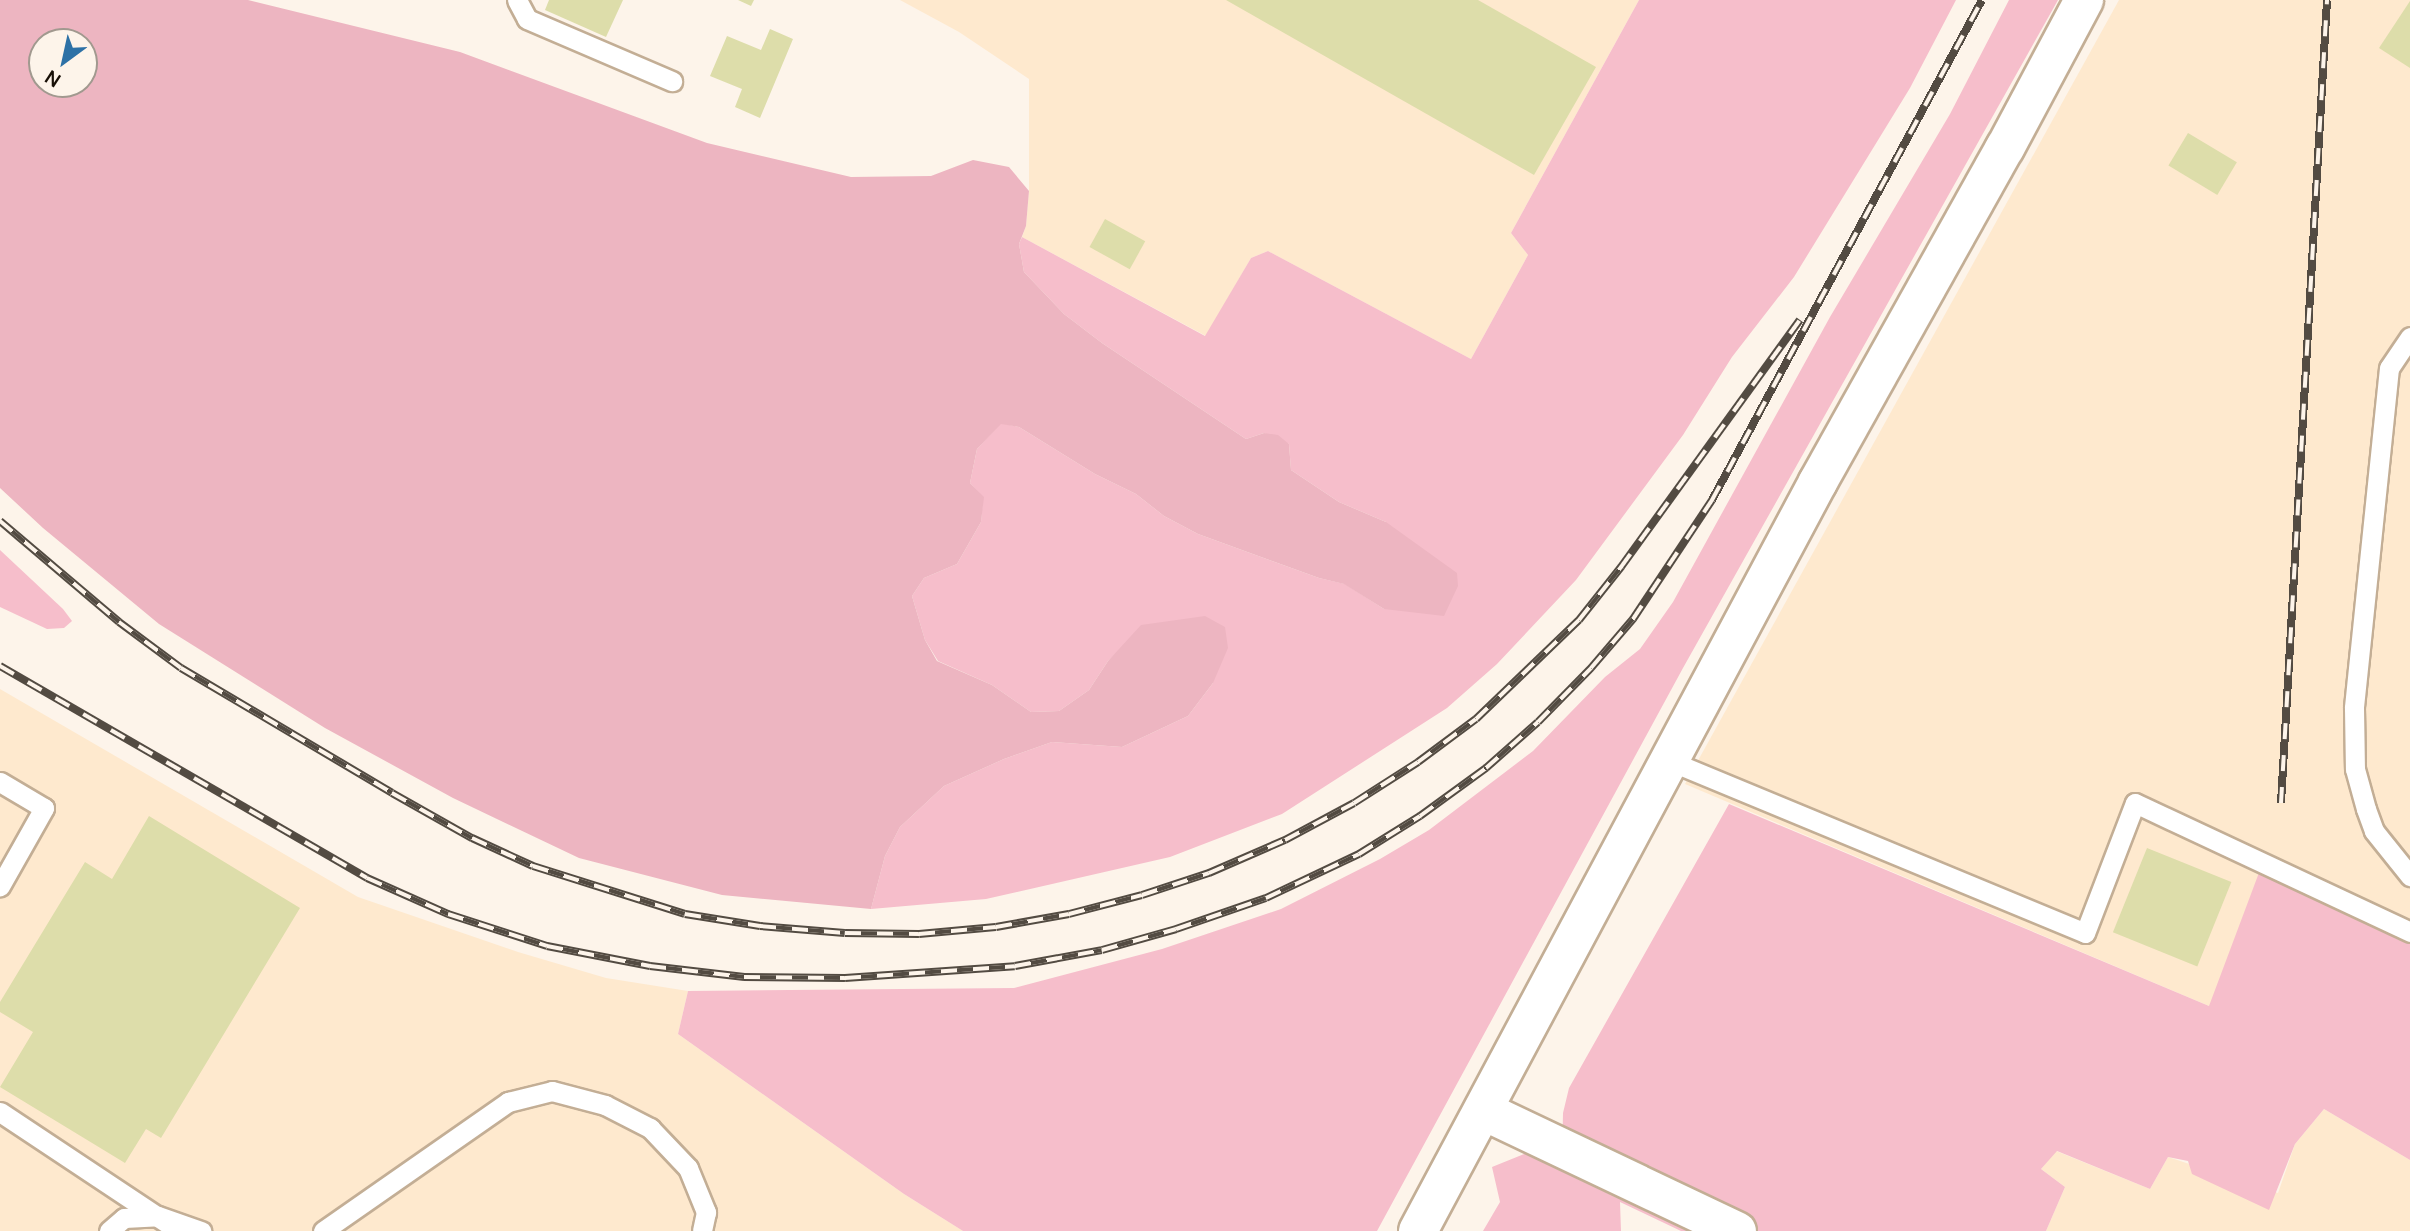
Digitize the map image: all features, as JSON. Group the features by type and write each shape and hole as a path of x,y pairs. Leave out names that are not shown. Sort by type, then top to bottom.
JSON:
{"street":[{"path":"1418,1231 1818,482 2005,148 2084,0"},
{"path":"1484,1111 1737,1231"}],"lane":[{"path":"517,0 527,19 672,81"},
{"path":"2410,337 2389,369 2354,720 2355,769 2366,809 2374,831 2410,876"},
{"path":"1670,761 2085,933 2135,803 2410,932"},
{"path":"0,782 44,808 0,886"},
{"path":"323,1231 508,1102 552,1091 605,1105 650,1128 688,1168 706,1212 702,1231"},
{"path":"0,1112 179,1231"},
{"path":"109,1231 124,1218 158,1216 201,1231"}],"shaded area":[{"path":"0,0 248,0 460,52 707,143 851,177 931,176 973,160 1009,167 1029,191 1026,226 1019,244 1024,272 1064,314 1102,343 1246,439 1264,433 1278,435 1289,444 1291,470 1339,502 1386,522 1457,573 1458,586 1444,616 1384,609 1344,584 1319,578 1198,534 1164,516 1136,494 1095,474 1019,427 1001,424 977,449 970,483 984,497 981,522 957,564 924,578 912,596 925,640 937,661 992,685 1031,712 1059,711 1089,690 1108,661 1141,625 1205,616 1225,627 1228,648 1213,683 1188,716 1122,747 1052,742 1004,759 944,786 900,827 885,856 871,909 722,895 579,858 453,798 325,728 159,624 43,528 0,488"},
{"path":"900,0 1639,0 1511,233 1528,255 1471,359 1268,251 1251,258 1206,336 1022,237 1026,226 1029,191 1029,79 959,32"},
{"path":"1639,0 1956,0 1910,88 1794,277 1732,357 1683,435 1576,580 1497,664 1447,708 1282,814 1170,857 986,899 871,909 885,856 900,827 944,786 1004,759 1052,742 1122,747 1188,716 1213,683 1125,645 1108,661 1089,690 1059,711 1031,712 992,685 938,661 925,640 912,596 924,578 957,564 981,522 983,497 970,483 977,449 1001,423 1019,427 1095,474 1136,494 1164,516 1198,534 1319,578 1345,584 1384,609 1386,522 1339,502 1291,470 1289,444 1264,433 1246,439 1102,343 1064,314 1024,272 1019,244 1022,237 1205,336 1251,258 1268,251 1471,359 1528,255 1511,233"},
{"path":"2009,0 2058,0 1683,668 1377,1231 963,1231 904,1194 678,1034 688,991 1014,988 1162,949 1281,909 1380,859 1429,830 1533,751 1605,677 1640,649 1673,602 1830,317 1950,114"},
{"path":"2119,0 2410,0 2410,941 2209,1006 1685,784"},
{"path":"0,550 63,609 72,621 64,628 47,629 0,607"},
{"path":"0,689 358,897 518,952 606,978 688,991 678,1034 904,1194 963,1231 0,1231"},
{"path":"1729,804 2209,1006 2260,870 2410,941 2410,1160 2324,1109 2295,1144 2269,1210 2192,1174 2188,1161 2168,1157 2150,1189 2057,1151 2041,1169 2065,1187 2046,1231 1681,1231 1620,1202 1621,1231 1483,1231 1500,1202 1492,1167 1534,1150 1562,1158 1563,1113 1569,1088"},
{"path":"2324,1109 2410,1160 2410,1231 2046,1231 2065,1187 2041,1169 2056,1151 2150,1189 2168,1157 2278,1193 2295,1144"}],"building":[{"path":"549,0 623,0 606,37 545,10"},
{"path":"738,0 754,0 751,6"},
{"path":"1226,0 1478,0 1596,67 1534,175"},
{"path":"2410,1 2410,68 2379,48"},
{"path":"770,29 793,39 760,118 735,107 742,89 710,76 727,36 761,50"},
{"path":"2188,133 2237,162 2217,195 2168,166"},
{"path":"1105,219 1145,241 1130,269 1089,247"},
{"path":"149,816 300,908 161,1138 146,1129 125,1163 0,1087 33,1032 0,1012 0,1002 85,862 112,879"},
{"path":"2147,848 2231,882 2197,966 2113,932"}],"railway":[{"path":"0,666 367,878 448,914 547,946 650,966 744,977 845,978 1015,966 1102,950 1176,929 1266,898 1359,854 1420,816 1486,768 1538,722 1591,668 1633,619 1712,500 1982,0"},
{"path":"2281,803 2327,0"},
{"path":"0,521 119,622 181,668 392,793 472,838 533,866 685,914 760,926 845,933 919,934 996,927 1069,914 1142,895 1209,873 1285,840 1354,803 1418,762 1476,719 1579,620 1621,567 1800,320"}]}
